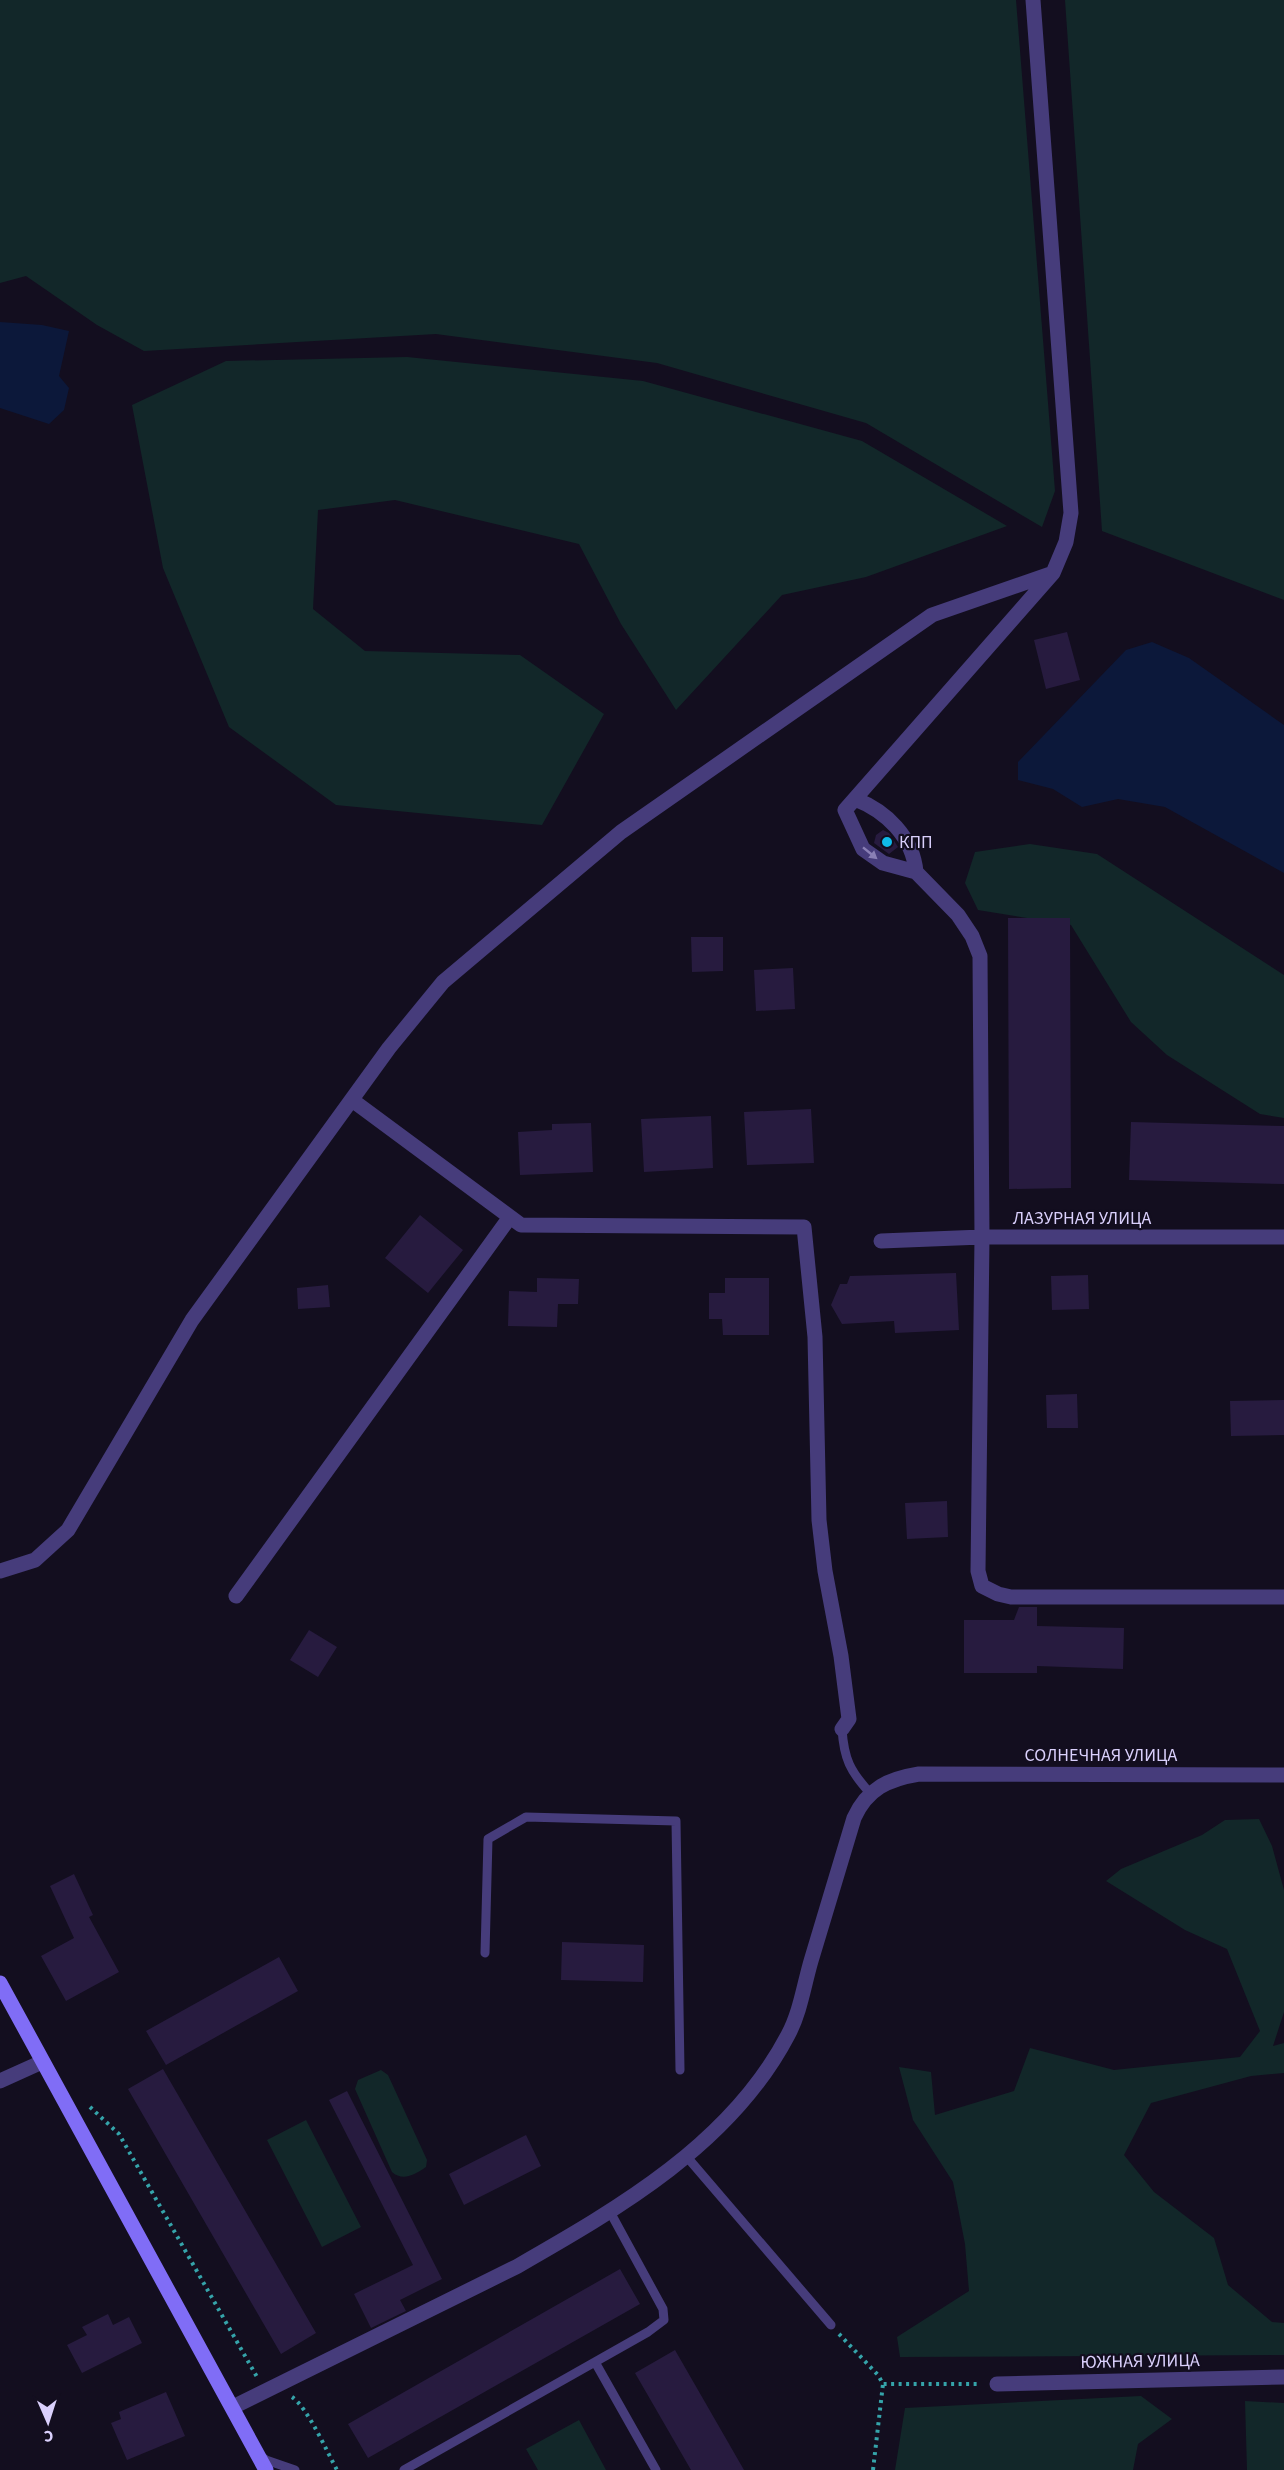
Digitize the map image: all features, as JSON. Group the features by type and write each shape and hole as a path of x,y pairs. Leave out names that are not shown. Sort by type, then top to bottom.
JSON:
{"street":[{"path":"850,804 1053,573 1066,542 1071,513 1033,0"},
{"path":"0,1570 35,1560 68,1530 192,1320 389,1048 443,982 621,832 932,615 1053,573"},
{"path":"850,804 879,811 894,825 911,850 916,872"},
{"path":"850,804 863,849 883,863 916,872 958,915 972,936 980,956 982,1237 978,1571 982,1586 998,1594 1011,1597 1284,1597"},
{"path":"352,1100 521,1225 804,1227 815,1337 819,1520 849,1719 842,1729"},
{"path":"236,1596 510,1217"},
{"name":"ЛАЗУРНАЯ УЛИЦА","path":"881,1240 982,1237 1284,1237"},
{"name":"СОЛНЕЧНАЯ УЛИЦА","path":"870,1793 895,1779 919,1774 1284,1775"},
{"path":"233,2407 497,2277 561,2241 666,2174 687,2157 744,2100 789,2033 854,1818 862,1800 870,1793"},
{"path":"0,1983 266,2470"},
{"path":"0,2081 42,2062"},
{"name":"ЮЖНАЯ УЛИЦА","path":"997,2384 1284,2377"}],"lane":[{"path":"842,1729 843,1750 852,1773 870,1793"},
{"path":"485,1953 488,1839 526,1817 676,1821 680,2070"},
{"path":"687,2157 831,2325"},
{"path":"404,2470 659,2326 664,2320 663,2309 609,2210"},
{"path":"596,2362 656,2470"},
{"path":"258,2454 266,2460 295,2470"},
{"path":"421,2460 426,2470"}],"path":[{"path":"84,2102 119,2134 261,2385"},
{"path":"831,2325 878,2375 883,2384 873,2470"},
{"path":"883,2384 997,2384"},
{"path":"288,2395 295,2398 337,2470"}],"green space":[{"path":"0,0 1016,0 1055,491 1042,527 866,423 657,363 436,334 144,351 97,325 26,276 0,283"},
{"path":"1065,0 1284,0 1284,600 1102,531"},
{"path":"407,357 643,381 862,441 1007,526 866,577 782,595 676,710 621,624 579,544 395,500 318,510 313,609 365,651 520,655 604,714 542,825 336,805 229,727 163,568 132,405 226,361"},
{"path":"1030,844 1097,854 1284,975 1284,1118 1260,1114 1167,1055 1131,1022 1071,925 978,910 965,883 975,852"},
{"path":"1259,1819 1272,1846 1284,1890 1284,2012 1273,2046 1284,2043 1284,2073 1251,2076 1151,2103 1124,2155 1154,2192 1214,2238 1228,2285 1272,2322 1284,2323 1284,2355 900,2357 897,2337 969,2291 965,2244 953,2182 913,2120 899,2067 931,2072 935,2115 1014,2091 1030,2048 1114,2070 1240,2057 1260,2031 1227,1949 1185,1930 1106,1881 1121,1869 1202,1835 1225,1820"},
{"path":"381,2070 388,2075 427,2160 426,2167 405,2177 392,2172 355,2089 358,2080"},
{"path":"306,2120 361,2227 322,2247 267,2140"},
{"path":"1141,2396 1172,2419 1138,2444 1133,2470 895,2470 905,2408"},
{"path":"1245,2401 1284,2403 1284,2470 1247,2470"},
{"path":"579,2420 606,2470 538,2470 526,2449"}],"water":[{"path":"0,322 42,325 69,331 59,376 69,388 64,410 49,424 0,408"},
{"path":"1152,642 1189,658 1284,725 1284,873 1165,807 1118,799 1082,807 1053,789 1018,780 1018,762 1126,650"}],"building":[{"path":"1067,632 1080,680 1046,689 1034,640"},
{"name":"КПП","path":"883,830 889,833 898,847 889,854 874,843 876,835"},
{"path":"1008,918 1070,918 1071,1188 1009,1189"},
{"path":"691,937 723,937 723,971 692,972"},
{"path":"793,968 795,1009 756,1011 754,970"},
{"path":"811,1109 814,1163 747,1165 744,1112"},
{"path":"711,1116 713,1168 644,1172 641,1119"},
{"path":"1131,1122 1284,1126 1284,1184 1129,1180"},
{"path":"591,1123 593,1172 520,1175 518,1132 552,1130 552,1124"},
{"path":"420,1215 463,1250 428,1293 385,1258"},
{"path":"956,1273 959,1330 895,1333 894,1321 842,1324 831,1305 840,1284 847,1284 850,1276"},
{"path":"1088,1275 1089,1309 1052,1310 1051,1276"},
{"path":"537,1278 579,1279 578,1304 558,1304 557,1327 508,1326 509,1291 537,1292"},
{"path":"725,1278 769,1278 769,1335 723,1335 722,1319 709,1319 709,1293 725,1293"},
{"path":"328,1285 330,1307 298,1309 297,1288"},
{"path":"1077,1394 1078,1428 1047,1428 1046,1395"},
{"path":"1284,1400 1284,1435 1231,1436 1230,1401"},
{"path":"947,1501 948,1537 907,1539 905,1503"},
{"path":"1019,1607 1037,1607 1037,1626 1124,1628 1123,1669 1037,1666 1037,1673 964,1673 964,1620 1014,1620"},
{"path":"309,1630 337,1647 318,1677 290,1660"},
{"path":"74,1874 93,1915 89,1917 119,1972 66,2001 41,1956 74,1938 50,1886"},
{"path":"562,1942 644,1945 643,1982 561,1980"},
{"path":"279,1957 298,1991 166,2065 146,2031"},
{"path":"163,2069 316,2333 281,2354 128,2089"},
{"path":"347,2091 442,2279 400,2300 406,2311 371,2328 354,2294 413,2265 329,2100"},
{"path":"526,2135 541,2166 464,2205 449,2174"},
{"path":"620,2269 640,2304 368,2458 348,2424"},
{"path":"108,2314 113,2325 129,2317 142,2343 82,2373 67,2345 87,2335 82,2327"},
{"path":"675,2350 744,2470 691,2470 635,2373"},
{"path":"166,2392 185,2436 127,2460 111,2423 121,2419 119,2412"}],"place":[{"name":"КПП","path":"887,842"}]}
